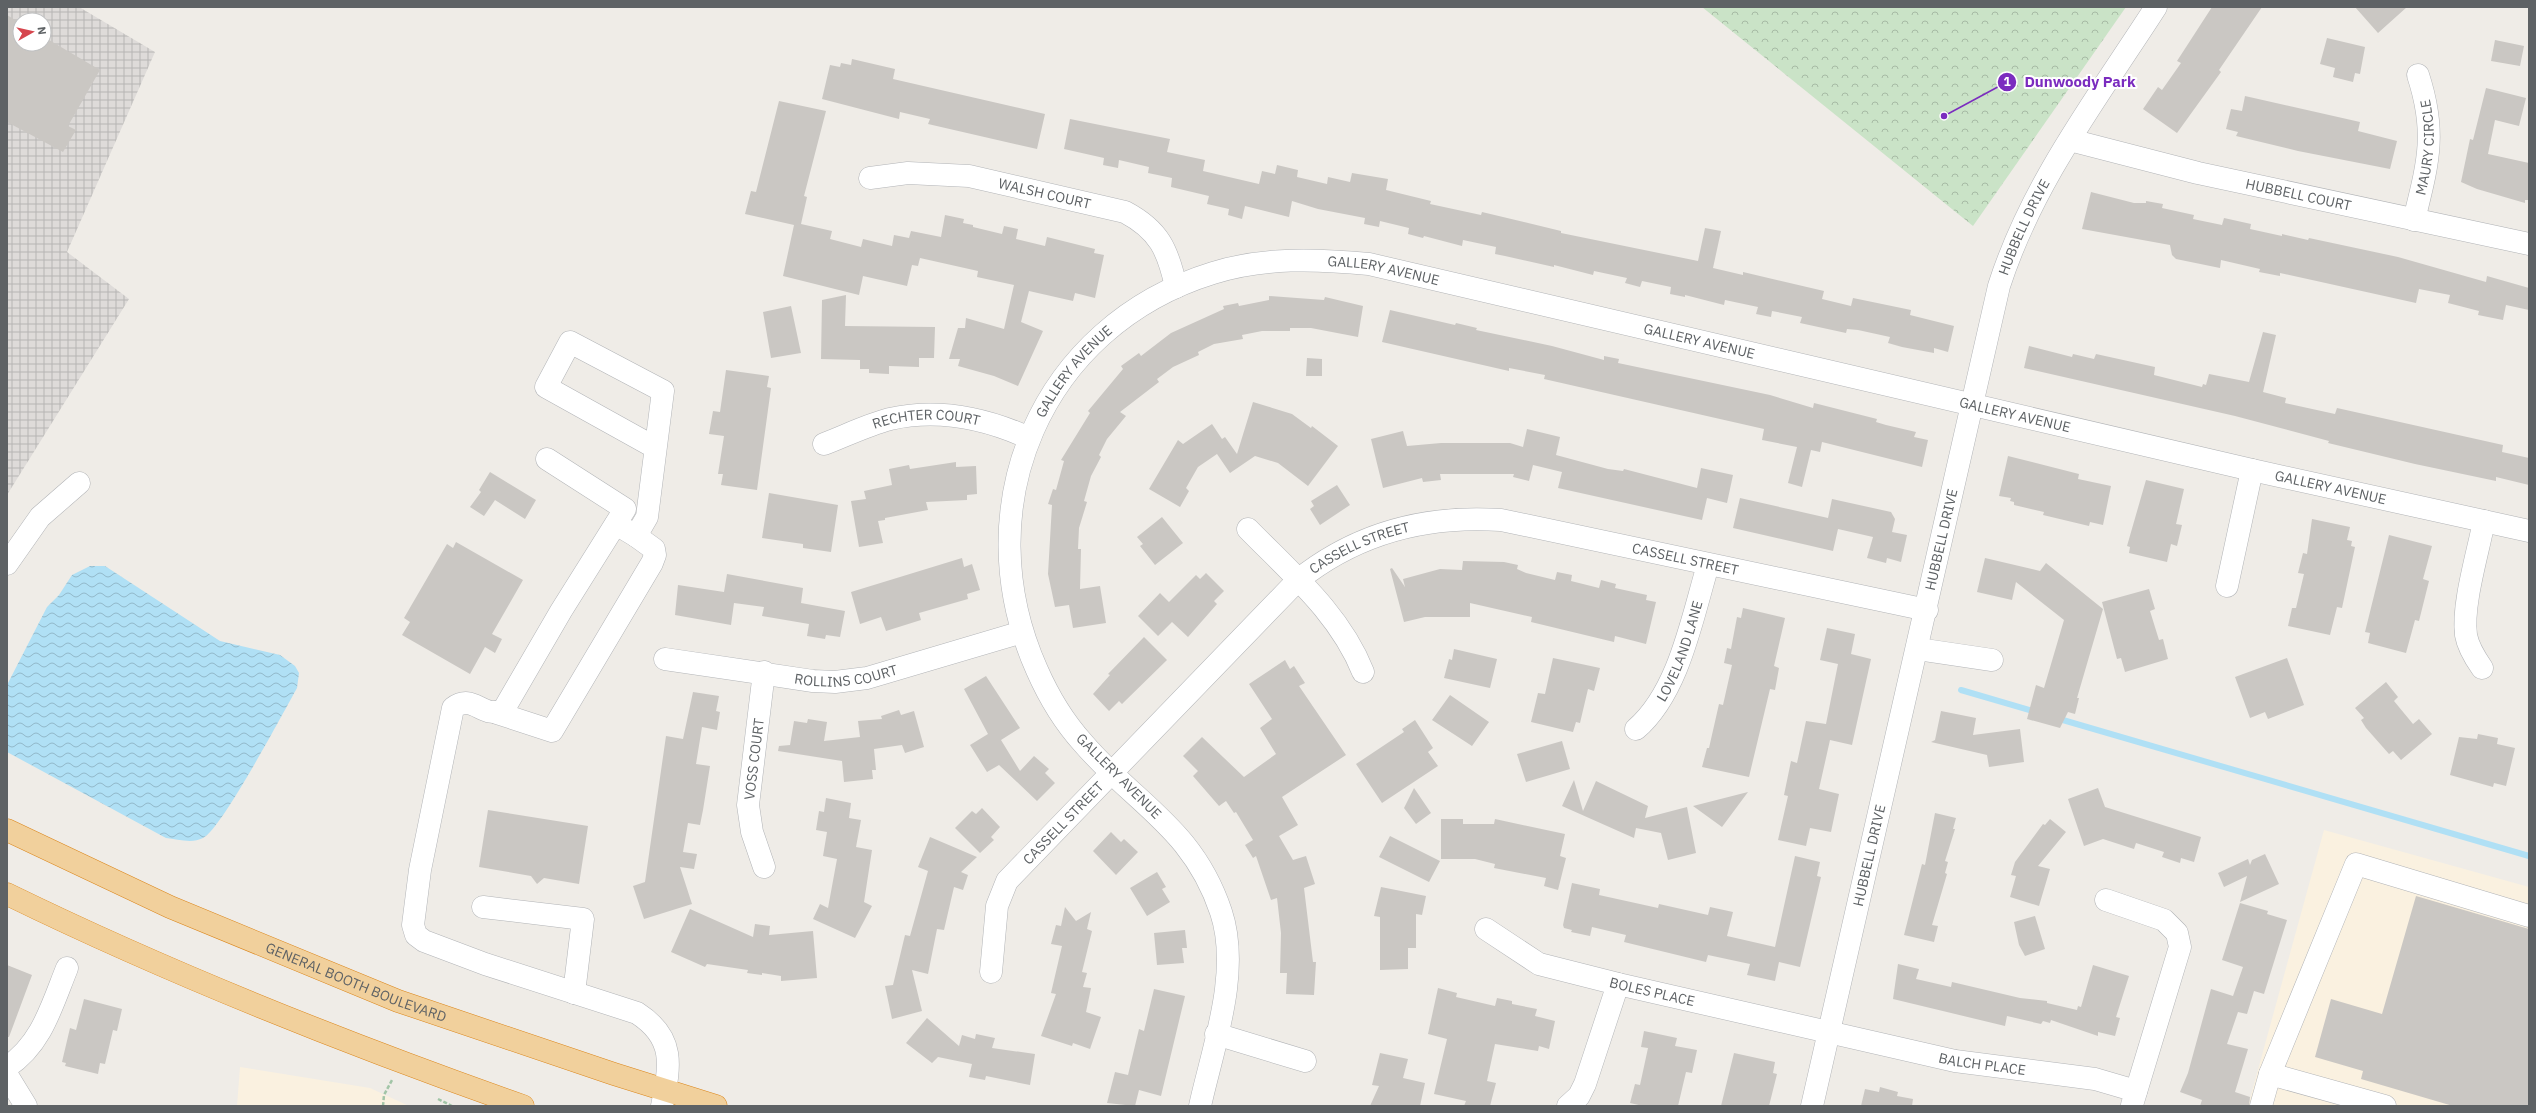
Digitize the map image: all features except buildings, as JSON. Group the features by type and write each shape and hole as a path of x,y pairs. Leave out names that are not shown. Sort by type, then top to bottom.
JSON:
{"highway":[{"name":"GENERAL BOOTH BOULEVARD","path":"7,830 170,907 398,1001 663,1098 716,1106"},
{"path":"7,894 222,993 386,1058 524,1106"}],"street":[{"name":"HUBBELL DRIVE","path":"1812,1106 1927,610 1999,286 2012,246 2033,199 2156,7"},
{"name":"MAURY CIRCLE","path":"2414,220 2430,147 2430,121 2426,100 2418,75"},
{"name":"HUBBELL COURT","path":"2070,140 2198,173 2529,244"},
{"name":"WALSH COURT","path":"870,178 908,173 969,176 1124,212 1138,219 1162,243 1170,260 1176,287"},
{"name":"GALLERY AVENUE","path":"1200,1106 1228,975 1227,939 1222,916 1210,882 1196,856 1177,833 1083,743 1055,705 1037,670 1022,632 1010,581 1008,545 1010,509 1017,474 1029,438 1055,389 1077,360 1096,339 1142,304 1176,287 1214,273 1272,262 1327,260 1369,264 2252,470 2529,531"},
{"path":"636,536 647,517 654,447 663,391 570,342 546,387 654,447"},
{"name":"RECHTER COURT","path":"824,444 888,420 936,414 980,420 1002,425 1029,438"},
{"path":"497,712 504,709 561,611 625,509 547,459"},
{"path":"2227,586 2252,470"},
{"path":"9,557 40,517 79,483"},
{"name":"CASSELL STREET","path":"991,972 997,906 1007,881 1298,580 1336,554 1372,536 1412,524 1446,519 1501,520 1708,565 1927,610"},
{"path":"2482,668 2472,653 2468,642 2465,619 2484,521"},
{"path":"616,524 654,549 655,555 652,563 552,731 497,712 489,712 469,702 460,703 453,708 450,715 420,870 413,926 416,934 424,941 485,964 637,1013 650,1022 659,1031 667,1048 670,1064 663,1098"},
{"path":"1248,530 1329,612 1347,638 1363,672"},
{"name":"LOVELAND LANE","path":"1636,729 1659,705 1671,685 1708,565"},
{"name":"ROLLINS COURT","path":"665,659 764,672 813,681 835,682 867,678 1022,632"},
{"path":"1918,649 1992,660"},
{"name":"VOSS COURT","path":"764,672 748,805 752,832 764,867"},
{"path":"2261,1106 2270,1074 2356,864 2529,916"},
{"name":"BALCH PLACE","path":"1828,1032 1955,1061 2095,1079 2134,1099 2180,946 2177,933 2164,920 2106,900"},
{"path":"483,907 583,919 574,993"},
{"name":"BOLES PLACE","path":"1486,929 1538,964 1618,984 1828,1032"},
{"path":"7,1067 30,1049 46,1022 67,968"},
{"path":"1568,1106 1579,1096 1585,1084 1618,984"},
{"path":"1216,1034 1305,1061"},
{"path":"2270,1074 2385,1106"},
{"path":"7,1075 26,1106"}],"path":[{"path":"383,1106 384,1095 393,1078"}],"shaded area":[{"path":"7,7 79,7 155,52 67,252 129,299 7,495"},
{"path":"2324,830 2529,887 2529,1106 2248,1106"},
{"path":"240,1067 370,1088 409,1106 237,1106"}],"green space":[{"path":"1702,7 2126,7 1973,226"}],"water":[{"path":"90,566 105,566 220,641 280,655 295,666 299,673 297,688 237,794 212,830 199,840 184,841 166,838 7,752 7,685 47,607 59,595 72,575"}],"waterway":[{"path":"1961,690 2036,712"},
{"path":"2056,718 2529,856"}],"place":[{"name":"Dunwoody Park","path":"1944,116"}]}
